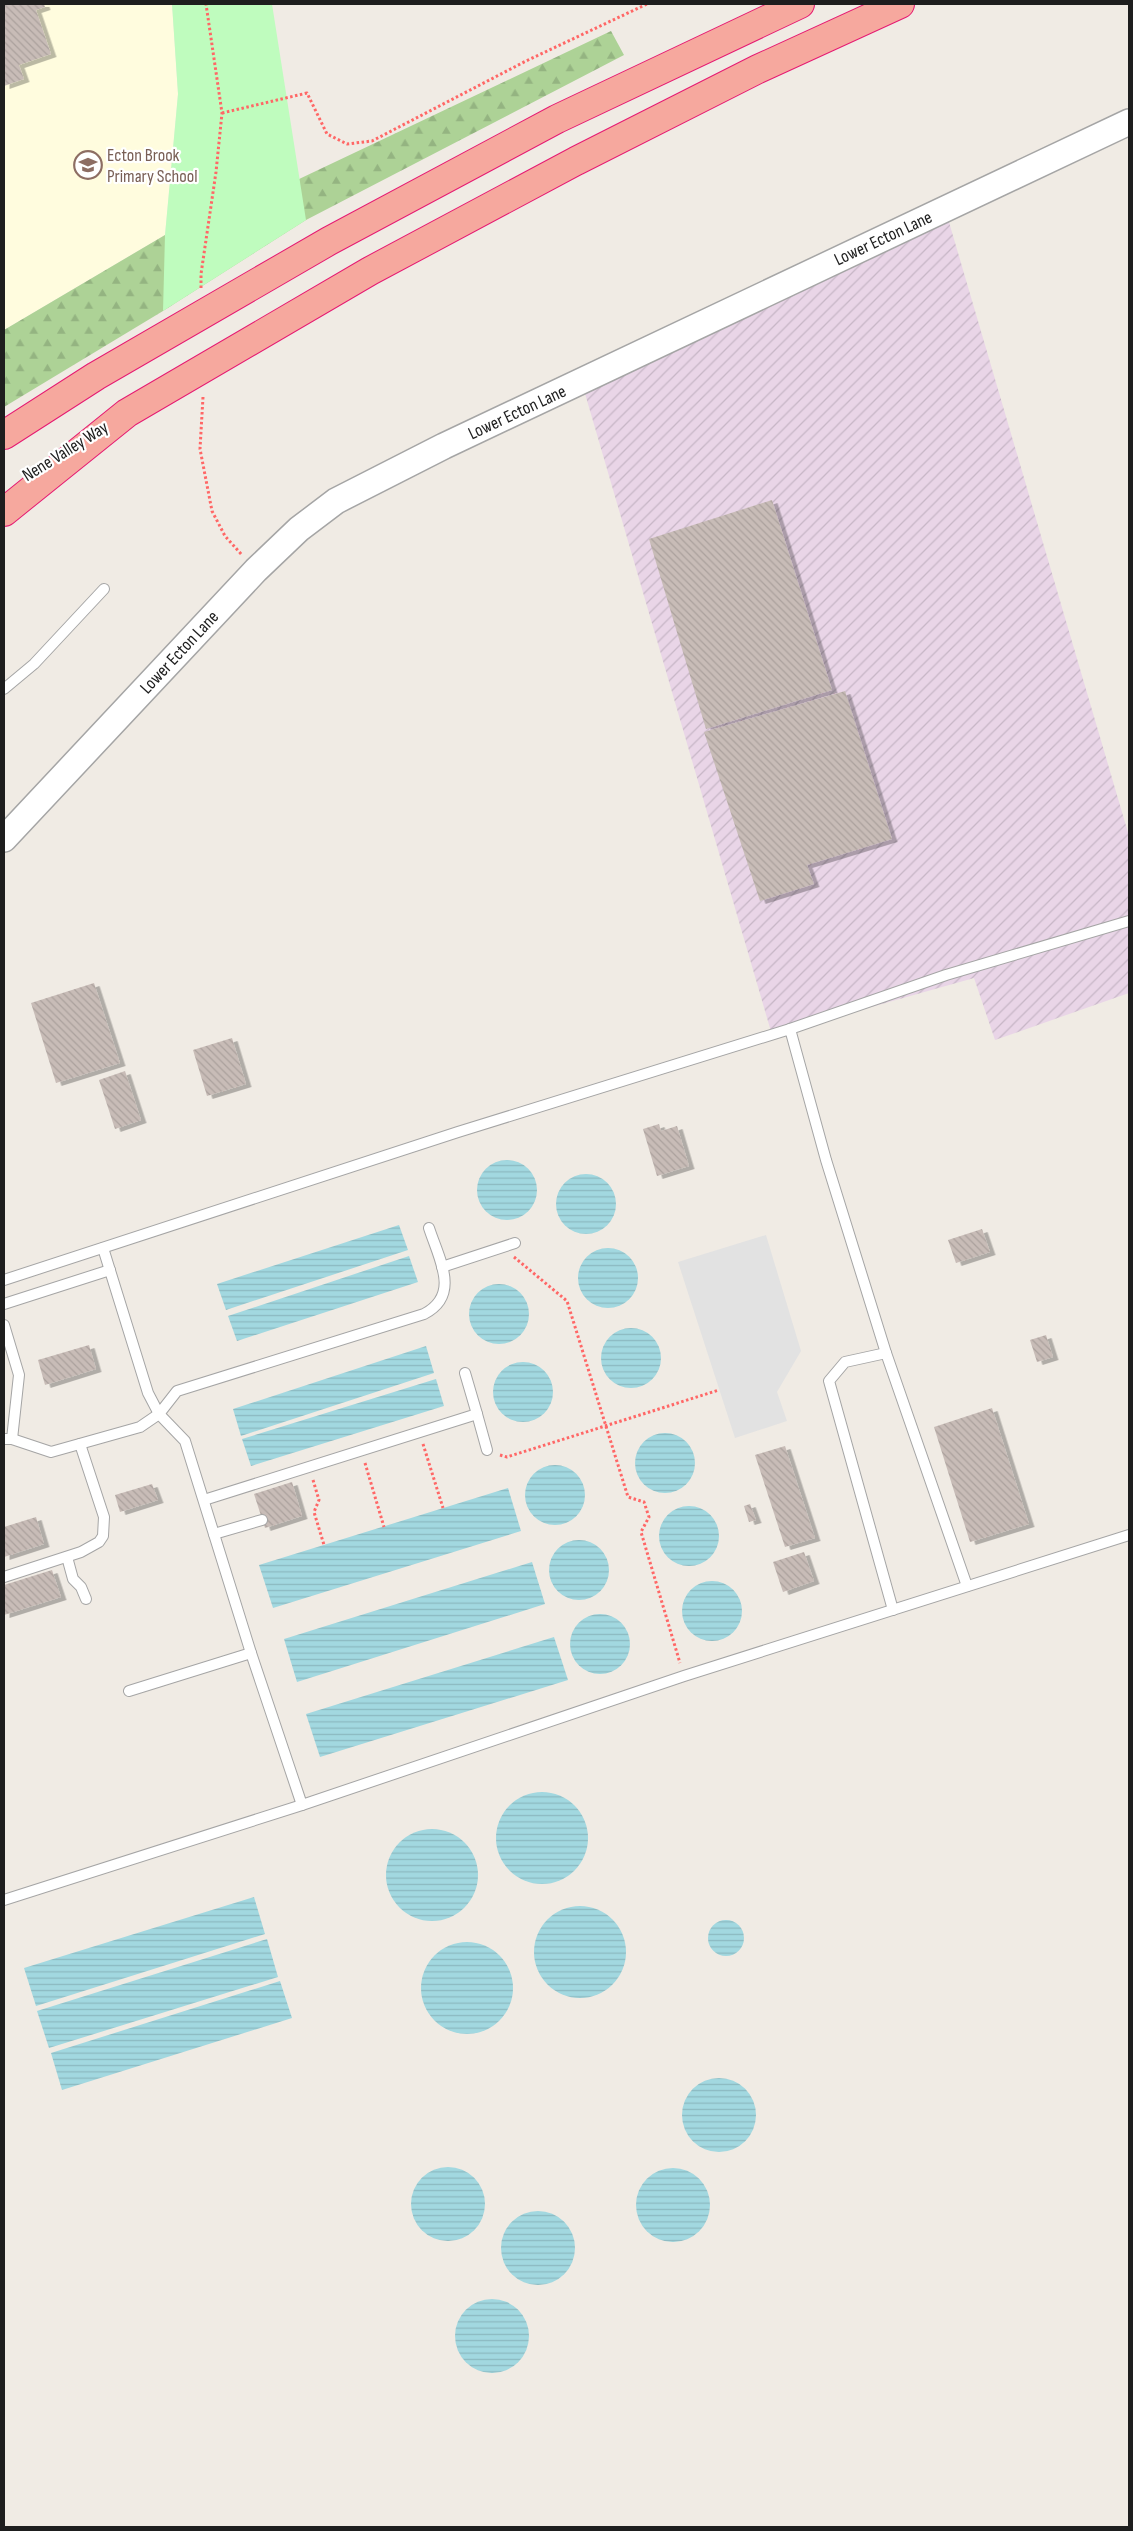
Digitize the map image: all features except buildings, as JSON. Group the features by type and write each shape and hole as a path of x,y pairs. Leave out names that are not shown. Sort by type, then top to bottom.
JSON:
{"highway":[{"path":"4,435 96,376 329,241 556,119 800,4"},
{"path":"4,512 127,413 370,271 576,161 758,69 900,4"},
{"name":"Nene Valley Way","path":"4,490 127,413"}],"street":[{"name":"Lower Ecton Lane","path":"4,839 256,570 299,529 344,497 444,446 1129,122"}],"lane":[{"path":"4,688 34,664 104,589"},
{"path":"4,1280 458,1132 790,1029 946,975 1129,920"},
{"path":"790,1029 826,1160 886,1353 967,1586"},
{"path":"4,1325 18,1374 8,1439 51,1452 140,1427 159,1414 178,1391 434,1309 446,1290 442,1267 429,1228"},
{"path":"442,1267 515,1243"},
{"path":"103,1248 148,1392 159,1414 185,1441 251,1653 302,1805"},
{"path":"4,1304 110,1270"},
{"path":"886,1353 845,1362 828,1381 893,1610"},
{"path":"465,1373 487,1450"},
{"path":"204,1500 477,1414"},
{"path":"4,1577 67,1557 98,1542 104,1530 104,1517 80,1444"},
{"path":"214,1534 262,1520"},
{"path":"4,1900 302,1805 684,1676 1129,1534"},
{"path":"67,1557 73,1579 81,1587 86,1599"},
{"path":"129,1691 251,1653"}],"path":[{"path":"201,292 201,274 222,113 206,4"},
{"path":"222,113 307,93 327,134 347,144 372,141 526,61 647,4"},
{"path":"203,397 200,449 212,511 225,536 256,570"},
{"path":"502,1247 566,1301 628,1497 644,1502 649,1517 641,1532 684,1676"},
{"path":"487,1450 507,1457 719,1390"},
{"path":"420,1432 443,1508"},
{"path":"361,1450 384,1527"},
{"path":"309,1466 319,1500 314,1512 324,1545"}],"shaded area":[{"name":"Ecton Brook Primary School","path":"4,4 172,4 178,94 165,235 4,330"},
{"path":"944,205 1129,836 1129,993 995,1040 974,978 772,1035 579,373"},
{"path":"766,1235 801,1351 777,1392 787,1421 735,1438 678,1262"}],"green space":[{"path":"172,4 272,4 306,220 163,311 165,235 178,94"},
{"path":"611,31 624,55 306,220 163,311 4,407 4,330 165,235 297,180"}],"water":[{"path":"507,1160 524,1165 532,1173 537,1190 532,1207 524,1215 507,1220 490,1215 482,1207 477,1190 482,1173 490,1165"},
{"path":"586,1174 603,1179 611,1187 616,1204 611,1221 603,1229 586,1234 569,1229 561,1221 556,1204 561,1187 569,1179"},
{"path":"399,1225 408,1250 226,1310 217,1284"},
{"path":"608,1248 625,1253 633,1261 638,1278 633,1295 625,1303 608,1308 591,1303 583,1295 578,1278 583,1261 591,1253"},
{"path":"409,1256 418,1282 237,1341 228,1316"},
{"path":"499,1284 516,1289 524,1297 529,1314 524,1331 516,1339 499,1344 482,1339 474,1331 469,1314 474,1297 482,1289"},
{"path":"631,1328 648,1333 656,1341 661,1358 656,1375 648,1383 631,1388 614,1383 606,1375 601,1358 606,1341 614,1333"},
{"path":"426,1346 434,1373 241,1436 233,1409"},
{"path":"523,1362 540,1367 548,1375 553,1392 548,1409 540,1417 523,1422 506,1417 498,1409 493,1392 498,1375 506,1367"},
{"path":"436,1379 444,1406 251,1466 242,1439"},
{"path":"665,1433 682,1438 690,1446 695,1463 690,1480 682,1488 665,1493 648,1488 640,1480 635,1463 640,1446 648,1438"},
{"path":"555,1465 572,1470 580,1478 585,1495 580,1512 572,1520 555,1525 538,1520 530,1512 525,1495 530,1478 538,1470"},
{"path":"508,1488 521,1531 273,1608 259,1565"},
{"path":"689,1506 706,1511 714,1519 719,1536 714,1553 706,1561 689,1566 672,1561 664,1553 659,1536 664,1519 672,1511"},
{"path":"579,1540 596,1545 604,1553 609,1570 604,1587 596,1595 579,1600 562,1595 554,1587 549,1570 554,1553 562,1545"},
{"path":"532,1562 545,1604 297,1682 284,1639"},
{"path":"712,1581 729,1586 737,1594 742,1611 737,1628 729,1636 712,1641 695,1636 687,1628 682,1611 687,1594 695,1586"},
{"path":"600,1614 617,1619 625,1627 630,1644 625,1661 617,1669 600,1674 583,1669 575,1661 570,1644 575,1627 583,1619"},
{"path":"554,1637 568,1680 320,1757 306,1714"},
{"path":"542,1792 560,1795 575,1805 585,1820 588,1838 585,1856 575,1871 560,1881 542,1884 524,1881 509,1871 499,1856 496,1838 499,1820 509,1805 524,1795"},
{"path":"423,1829 441,1829 458,1836 471,1849 478,1866 478,1884 471,1901 458,1914 441,1921 423,1921 406,1914 393,1901 386,1884 386,1866 393,1849 406,1836"},
{"path":"254,1897 265,1934 36,2006 24,1968"},
{"path":"571,1906 589,1906 606,1913 619,1926 626,1943 626,1961 619,1978 606,1991 589,1998 571,1998 554,1991 541,1978 534,1961 534,1943 541,1926 554,1913"},
{"path":"726,1920 733,1921 739,1925 743,1931 743,1945 739,1951 733,1955 726,1956 719,1955 713,1951 709,1945 708,1938 709,1931 713,1925 719,1921"},
{"path":"267,1939 278,1977 49,2048 37,2011"},
{"path":"467,1942 485,1945 500,1955 510,1970 513,1988 510,2006 500,2021 485,2031 467,2034 449,2031 434,2021 424,2006 421,1988 424,1970 434,1955 449,1945"},
{"path":"280,1981 292,2018 62,2090 51,2053"},
{"path":"719,2078 733,2081 745,2089 753,2101 756,2115 753,2129 745,2141 733,2149 719,2152 705,2149 693,2141 685,2129 682,2115 685,2101 693,2089 705,2081"},
{"path":"448,2167 462,2170 474,2178 482,2190 485,2204 482,2218 474,2230 462,2238 448,2241 434,2238 422,2230 414,2218 411,2204 414,2190 422,2178 434,2170"},
{"path":"673,2168 687,2171 699,2179 707,2191 710,2205 707,2219 699,2231 687,2239 673,2242 659,2239 647,2231 639,2219 636,2205 639,2191 647,2179 659,2171"},
{"path":"538,2211 552,2214 564,2222 572,2234 575,2248 572,2262 564,2274 552,2282 538,2285 524,2282 512,2274 504,2262 501,2248 504,2234 512,2222 524,2214"},
{"path":"492,2299 506,2302 518,2310 526,2322 529,2336 526,2350 518,2362 506,2370 492,2373 478,2370 466,2362 458,2350 455,2336 458,2322 466,2310 478,2302"}],"place":[{"name":"Ecton Brook Primary School","path":"88,165"}]}
